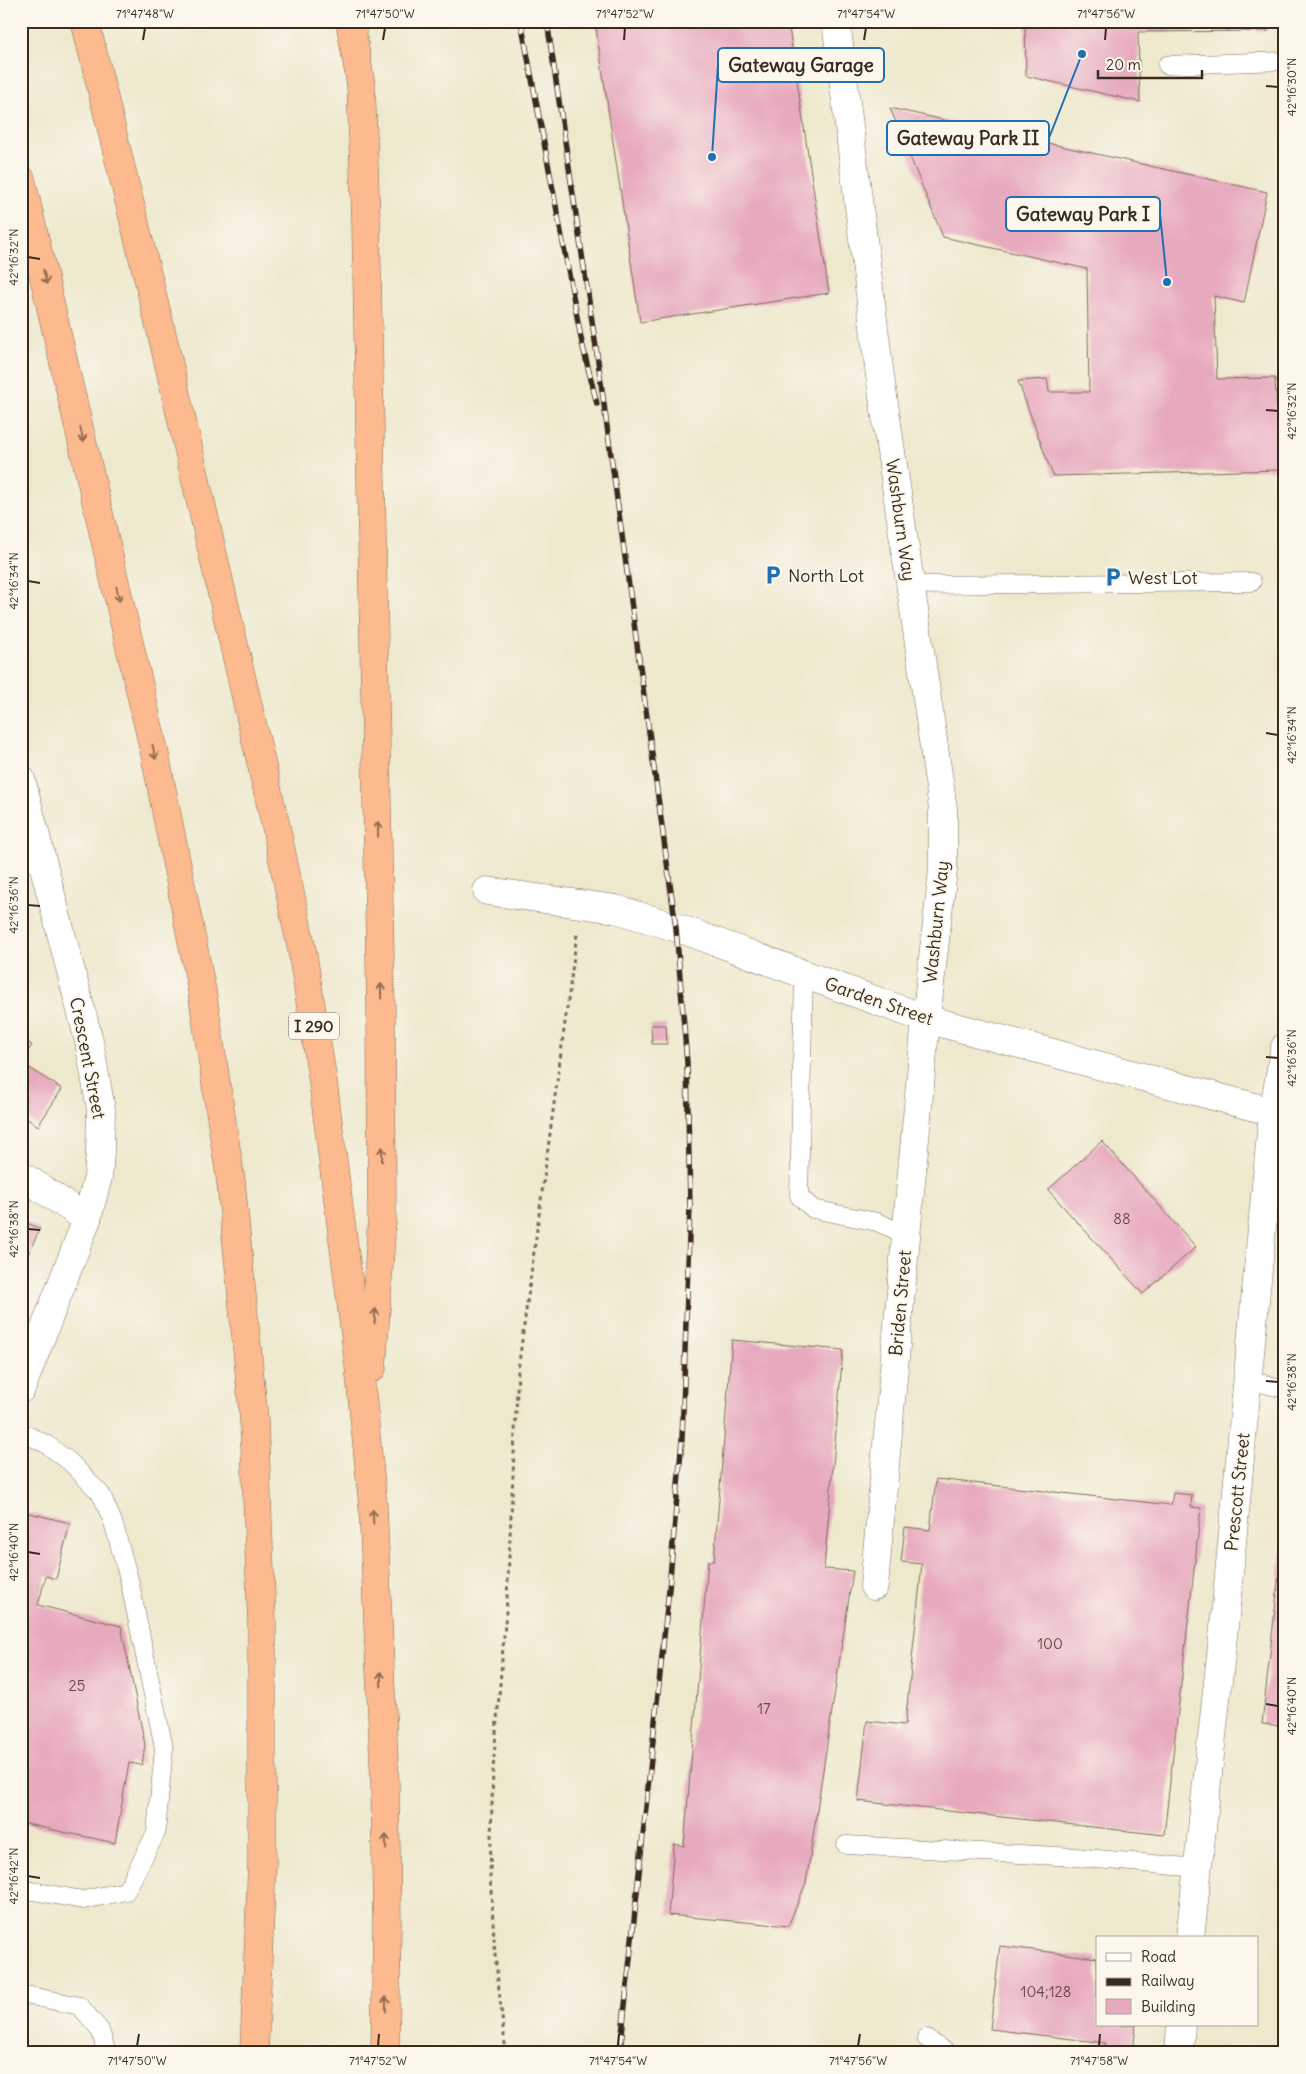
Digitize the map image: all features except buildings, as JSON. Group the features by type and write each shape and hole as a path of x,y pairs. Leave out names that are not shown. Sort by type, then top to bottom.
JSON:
{"highway":[{"name":"I 290","path":"85,21 167,353 302,950 323,1082 367,1434 377,1577 385,1786 387,1924 385,2053"},
{"path":"350,21 361,85"},
{"path":"363,21 361,85 366,221 381,1022 382,1219 367,1434"},
{"path":"21,179 154,750 202,991 231,1182 254,1421 262,1624 262,1863 254,2053"}],"street":[{"name":"Washburn Way","path":"836,21 880,376 943,809 943,870 926,1019"},
{"name":"Crescent Street","path":"21,779 89,1041 101,1110 98,1177 87,1219 21,1389"},
{"name":"Garden Street","path":"487,891 616,909 680,929 926,1019 1273,1112"},
{"name":"Briden Street","path":"874,1586 926,1019"},
{"name":"Prescott Street","path":"1190,1936 1223,1637 1273,1112 1285,1047"},
{"path":"21,1175 87,1219"},
{"path":"1179,2053 1181,2026"}],"lane":[{"path":"1167,65 1285,61"},
{"path":"911,585 1252,582"},
{"path":"804,975 799,1196 813,1209 878,1222 906,1235"},
{"path":"1248,1380 1285,1388"},
{"path":"21,1432 46,1444 70,1462 101,1494 113,1522 129,1579 164,1748 156,1833 126,1891 83,1900 21,1889"},
{"path":"846,1845 1075,1857 1198,1868"},
{"path":"21,1994 80,2006 100,2030 107,2053"},
{"path":"926,2038 948,2053"}],"path":[{"path":"506,2053 495,1954 490,1875 493,1769 507,1599 518,1370 581,904"}],"railway":[{"path":"521,21 582,343 597,404"},
{"path":"547,21 598,361 676,928 687,1063 690,1206 682,1439 669,1589 620,2053"}],"place":[{"name":"Gateway Park II","path":"1082,54"},
{"name":"Gateway Garage","path":"712,157"},
{"name":"Gateway Park I","path":"1167,282"},
{"name":"North Lot","path":"773,575"},
{"name":"West Lot","path":"1113,577"}]}
